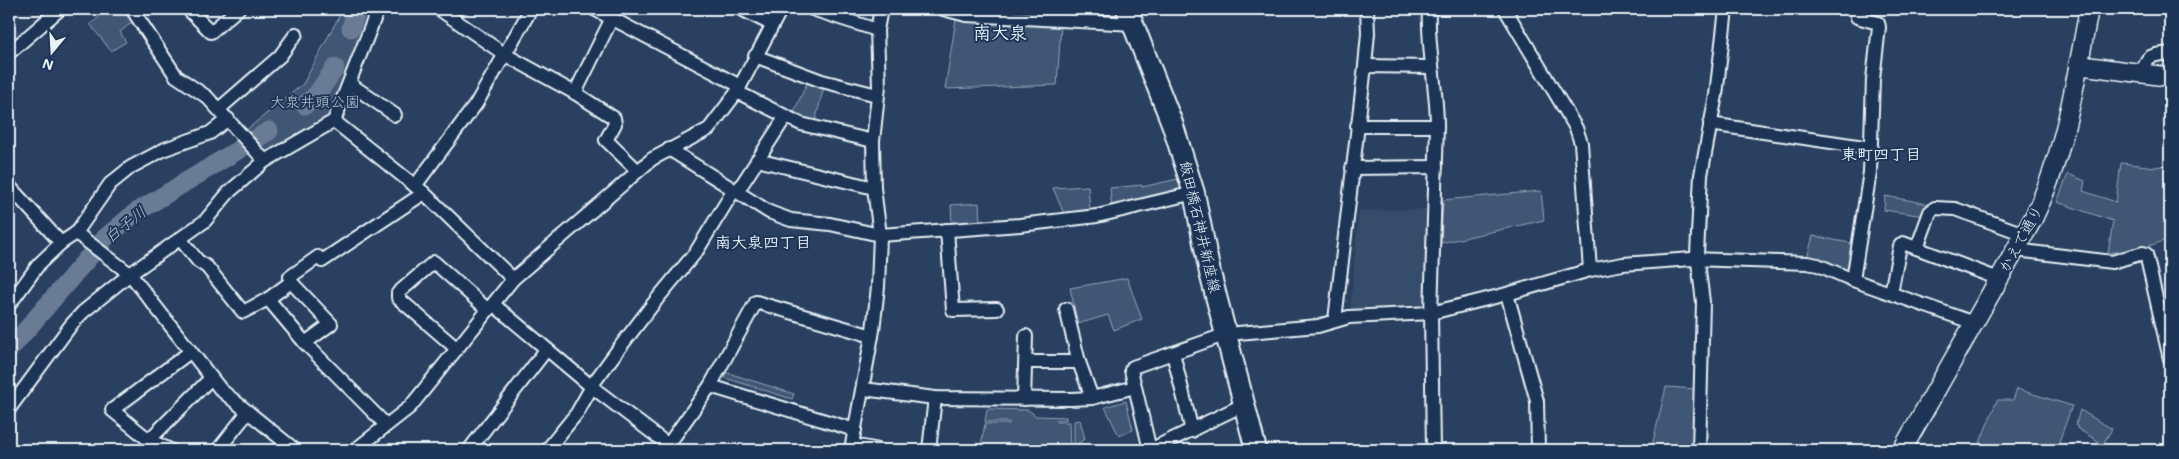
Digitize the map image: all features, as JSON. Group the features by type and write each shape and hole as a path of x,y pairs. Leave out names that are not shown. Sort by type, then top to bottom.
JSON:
{"main road":[{"name":"飯田橋石神井新座線","path":"1131,16 1172,123 1194,193 1210,273 1256,450"}],"street":[{"path":"9,53 60,9"},
{"path":"132,9 176,76 206,96 265,161"},
{"path":"188,9 210,32 238,9"},
{"path":"9,409 71,325 83,312 130,274 205,222 229,192 265,161 334,121 378,9"},
{"path":"439,9 504,54 575,93 614,118 615,124 606,140 638,171"},
{"path":"305,343 330,324 292,282 291,274 318,257 322,261 419,190 476,104 529,9"},
{"path":"594,9 801,124 873,141"},
{"path":"575,93 614,20 623,9"},
{"path":"741,9 772,24"},
{"path":"355,450 410,407 512,279 652,159 709,129 739,89 781,9"},
{"path":"812,9 877,30"},
{"path":"879,450 852,448 872,336 878,287 880,235 874,188 873,141 877,94 877,30 882,9"},
{"path":"943,9 966,14 1131,16"},
{"path":"1335,320 1365,66 1368,33 1367,9"},
{"path":"1428,9 1428,42 1437,126 1431,313 1433,450"},
{"path":"1505,9 1576,128 1581,143 1590,270"},
{"path":"1699,450 1702,302 1697,254 1701,175 1716,95 1726,9"},
{"path":"1853,280 1870,172 1873,79 1879,25 1860,19 1857,15 1859,9"},
{"name":"かえで通り","path":"1902,450 2020,242 2046,191 2065,133 2089,9"},
{"path":"219,109 280,56 296,34"},
{"path":"2142,74 2146,59 2170,53"},
{"path":"755,56 822,81 877,94"},
{"path":"2078,65 2170,78"},
{"path":"1365,66 1432,67"},
{"path":"350,84 395,115"},
{"path":"547,450 577,413 592,387 656,299 696,252 786,116"},
{"path":"9,305 39,264 76,233 110,184 131,167 165,149 217,130 228,119"},
{"path":"334,121 419,190 512,279"},
{"path":"1710,124 1871,148"},
{"path":"1357,126 1437,126"},
{"path":"669,149 770,212 791,220 830,224 880,235 1020,226 1097,216 1194,193"},
{"path":"757,160 874,188"},
{"path":"1352,168 1436,167"},
{"path":"9,186 61,244"},
{"path":"1917,248 1930,212 1935,208 1955,209 2020,242 2112,262 2143,253 2146,254 2170,359"},
{"path":"947,230 953,310 997,309"},
{"path":"76,233 130,274 221,390 295,450"},
{"path":"180,239 198,261 207,267 241,311 245,311 268,298 292,282"},
{"path":"1891,293 1901,244 1999,278"},
{"path":"1245,404 1150,450 1131,370 1133,367 1226,334 1318,326 1349,316 1431,313 1590,270 1623,264 1698,260 1807,263 1818,265 1853,280 1974,324"},
{"path":"456,348 398,298 398,294 434,262 672,448 710,386 756,302 872,336"},
{"path":"1507,294 1536,401 1538,450"},
{"path":"268,298 305,343 386,425"},
{"path":"1066,309 1079,362 1092,398"},
{"path":"1024,399 1026,336"},
{"path":"469,450 546,350"},
{"path":"170,450 149,440 112,410 190,352"},
{"path":"1173,353 1192,431"},
{"path":"1026,362 1079,362"},
{"path":"149,440 211,378"},
{"path":"710,386 855,430"},
{"path":"863,389 935,398 1024,399 1092,398 1135,387"},
{"path":"929,450 935,398"},
{"path":"218,450 248,412"}],"shaded area":[{"path":"966,9 1076,9 1076,16"},
{"path":"9,22 20,32 9,43"},
{"path":"1431,209 1427,304 1423,308 1350,311 1359,211"}],"green space":[{"path":"99,9 128,9 135,20 120,32 126,42 111,51 90,24 99,16"},
{"name":"大泉井頭公園","path":"343,9 372,9 332,116 266,155 245,131 303,84"},
{"path":"956,19 1061,26 1057,85 945,89"},
{"path":"808,81 824,87 815,122 793,114"},
{"path":"2121,163 2156,167 2170,164 2170,239 2142,248 2108,253 2113,221 2057,202 2068,174 2085,181 2083,191 2116,202"},
{"path":"1182,178 1187,190 1112,210 1110,188 1142,185 1142,187"},
{"path":"1088,186 1090,211 1064,214 1053,188"},
{"path":"1541,191 1544,220 1441,243 1443,200"},
{"path":"1885,196 1929,204 1924,216 1884,210"},
{"path":"979,203 980,223 952,225 951,205"},
{"path":"1813,236 1855,244 1851,274 1807,258"},
{"path":"1127,278 1142,319 1114,330 1108,315 1078,324 1070,288"},
{"path":"722,371 794,394 792,399 722,377 719,385 717,380"},
{"path":"1666,387 1696,389 1694,450 1651,450"},
{"path":"2017,389 2072,406 2056,450 1977,450 1997,400 2013,400"},
{"path":"1126,401 1133,430 1119,436 1105,407"},
{"path":"987,409 1028,410 1036,416 1066,417 1066,420 1056,420 1057,422 1069,422 1070,449 980,450 985,424 1009,424 1009,422 985,422"},
{"path":"2080,410 2112,429 2103,444 2078,429 2076,424"},
{"path":"1080,420 1085,439 1074,446 1074,421"}],"waterway":[{"name":"白子川","path":"351,28 357,9"},
{"name":"白子川","path":"305,105 317,94 335,68"},
{"name":"白子川","path":"9,350 105,238 135,213 269,131"}],"district":[{"name":"南大泉","path":"1000,33"},
{"name":"東町四丁目","path":"1881,154"},
{"name":"南大泉四丁目","path":"763,242"}]}
